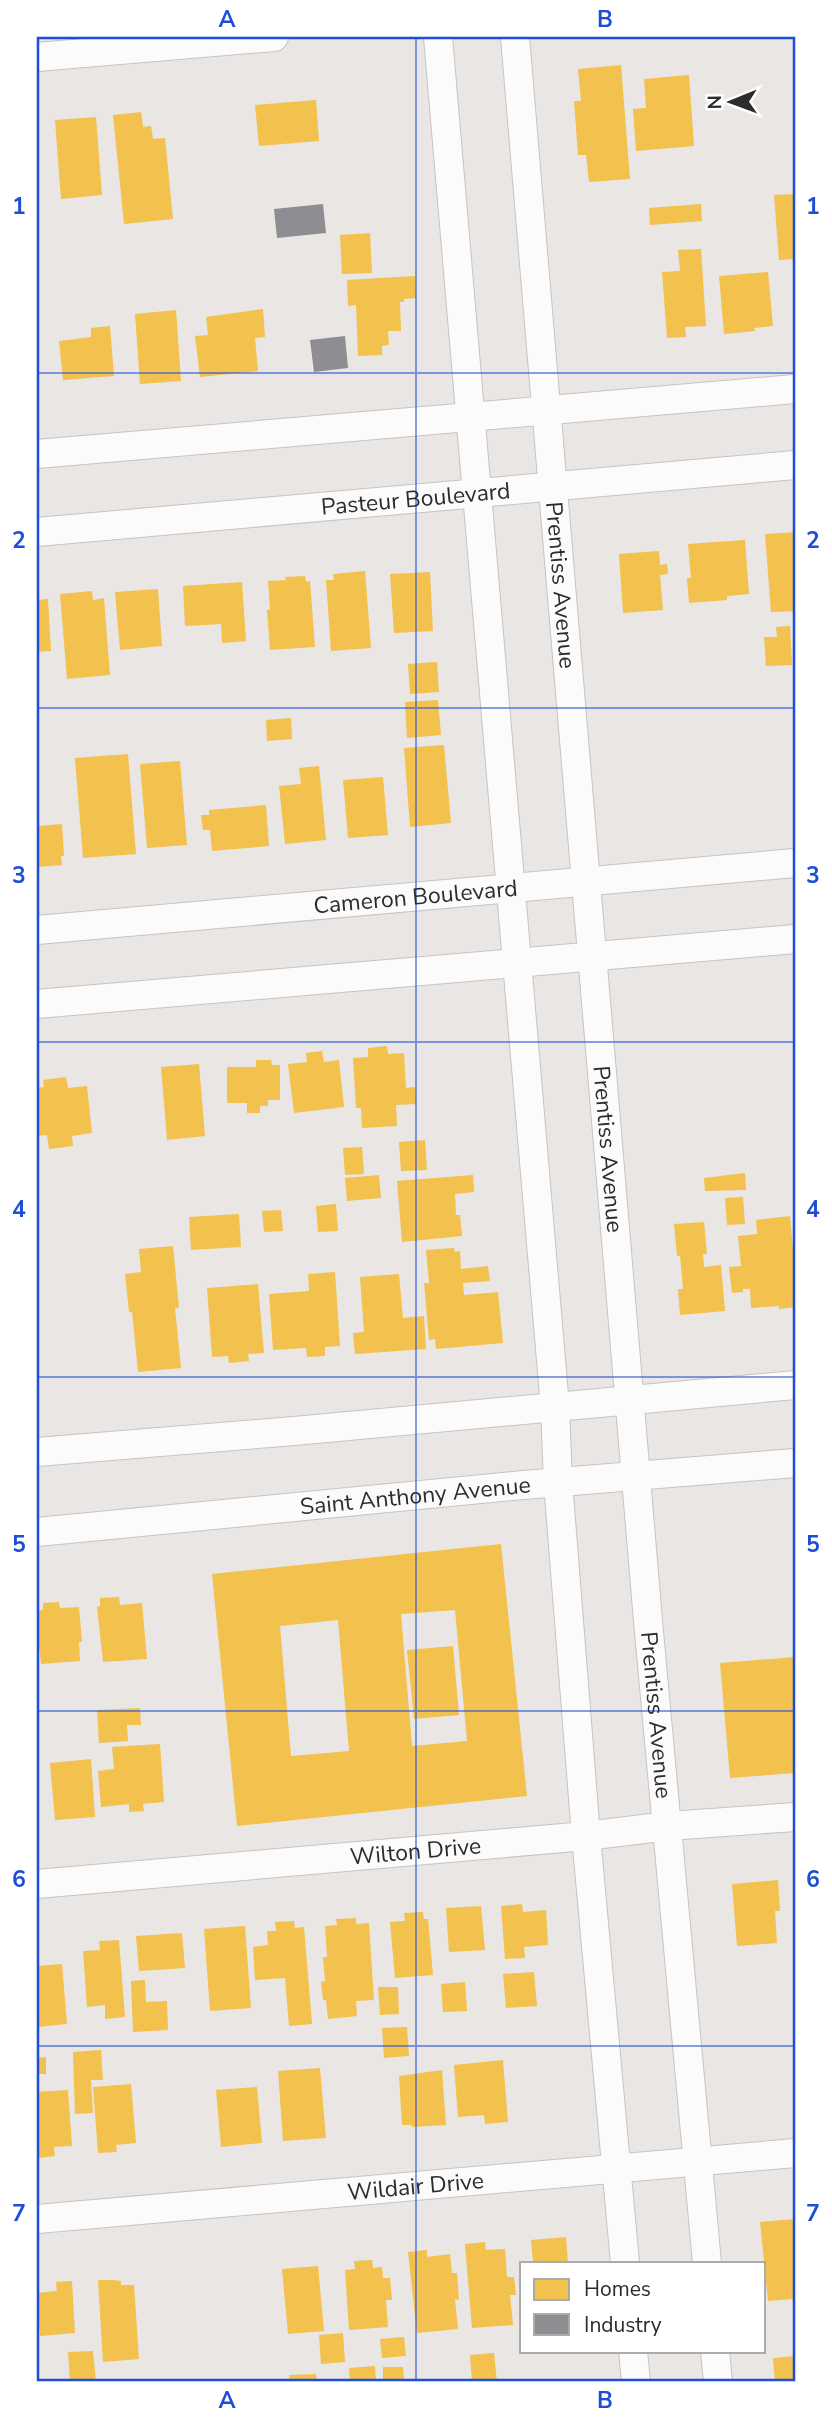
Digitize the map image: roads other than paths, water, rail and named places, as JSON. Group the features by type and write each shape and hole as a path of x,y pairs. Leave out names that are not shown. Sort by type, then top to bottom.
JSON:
{"street":[{"path":"37,57 274,37"},
{"path":"438,37 555,1406 558,1482 586,1836 625,2262"},
{"name":"Prentiss Avenue","path":"515,37 635,1476 707,2262"},
{"path":"37,454 795,389"},
{"name":"Pasteur Boulevard","path":"37,531 795,465"},
{"name":"Cameron Boulevard","path":"37,930 795,863"},
{"path":"37,1004 795,939"},
{"path":"37,1452 795,1385"},
{"name":"Saint Anthony Avenue","path":"37,1532 558,1482 795,1463"},
{"name":"Wilton Drive","path":"37,1884 586,1836 668,1826 795,1817"},
{"name":"Wildair Drive","path":"37,2219 795,2153"},
{"path":"633,2352 636,2382"},
{"path":"715,2352 718,2382"}]}
